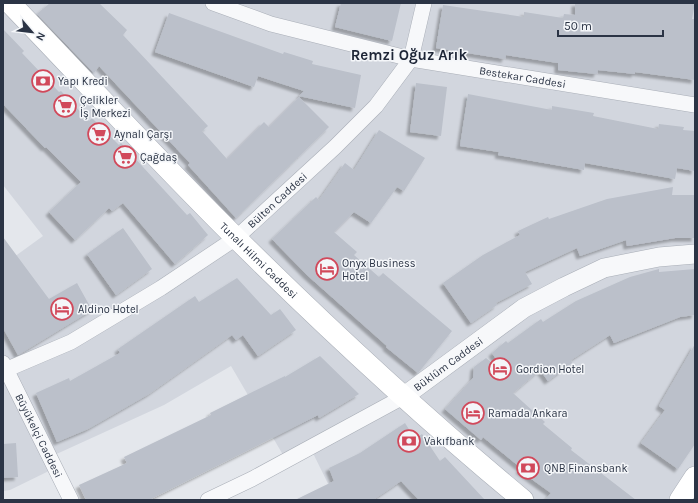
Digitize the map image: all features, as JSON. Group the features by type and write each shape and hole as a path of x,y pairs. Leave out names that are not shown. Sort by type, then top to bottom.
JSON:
{"main road":[{"name":"Tunalı Hilmi Caddesi","path":"10,3 236,238 403,397 461,449 523,500"},
{"path":"680,500 695,477"}],"street":[{"name":"Bestekar Caddesi","path":"213,3 271,24 411,59 695,105"},
{"name":"Bülten Caddesi","path":"5,368 71,342 161,288 236,238 335,147 376,106 411,59 424,3"},
{"name":"Büklüm Caddesi","path":"208,500 252,479 403,397 524,308 564,287 604,268 659,257 695,254"},
{"name":"Büyükelçi Caddesi","path":"5,368 71,500"}],"shaded area":[{"path":"3,3 695,3 695,500 336,500 310,447 286,460 231,366 164,405 50,457 55,468 10,490 3,491 3,265 43,236 3,185"}],"building":[{"path":"50,3 99,3 127,30 123,35 208,126 202,131 227,159 264,122 269,127 299,97 329,127 236,218 188,165 190,163 99,66 94,73 37,14"},
{"path":"341,3 401,3 392,41 335,27"},
{"path":"575,3 695,3 692,19 695,19 695,80 635,72 635,74 598,70 597,74 558,70 558,63 506,55 505,59 436,48 443,5 524,17 524,12 563,18 564,14 575,15"},
{"path":"169,13 283,54 284,52 313,61 312,64 361,75 355,108 299,96 304,91 258,76 254,87 155,52"},
{"path":"3,29 24,51 22,53 59,92 61,91 89,121 92,118 119,145 121,143 187,215 190,213 208,235 175,264 123,203 112,211 109,208 75,240 49,212 81,182 46,147 45,148 3,104"},
{"path":"416,83 447,87 441,136 410,132"},
{"path":"468,94 552,110 552,106 594,113 593,116 658,129 659,124 684,127 683,130 695,131 695,171 677,168 675,179 585,163 584,170 498,155 499,152 460,146"},
{"path":"379,130 425,158 404,191 397,187 371,223 354,212 334,232 357,252 354,255 379,277 383,273 452,331 418,373 386,347 387,346 307,275 272,239 316,197 319,200 345,163 354,170"},
{"path":"673,187 672,195 695,195 695,238 675,238 627,246 626,240 580,256 577,248 525,272 532,284 496,303 497,305 471,323 443,283 483,255 520,235 518,231 548,217 549,219 607,199"},
{"path":"123,228 152,269 116,295 87,254"},
{"path":"3,237 49,299 77,283 92,310 18,355 3,328"},
{"path":"659,269 659,272 695,269 695,315 680,317 614,343 610,335 571,360 572,363 548,381 540,370 513,393 545,422 543,424 572,448 571,450 636,500 545,500 551,493 519,470 521,468 483,437 481,440 445,409 473,378 474,367 486,358 506,374 492,353 506,341 508,343 541,319 543,322 576,301 630,277"},
{"path":"237,278 271,315 280,309 296,330 258,356 243,335 236,340 232,335 149,394 88,429 57,442 36,393 69,378 70,381 120,353 118,349 195,296 199,302"},
{"path":"695,344 695,444 678,469 641,443 665,410 659,406"},
{"path":"320,356 359,394 319,418 318,415 149,500 86,500 79,485 127,463 124,457 285,377"},
{"path":"405,423 415,439 422,434 440,461 445,457 485,500 419,500 401,481 373,500 295,500 334,481 329,468 360,453"},
{"path":"16,443 18,477 3,478 3,444"}],"place":[{"name":"Yapı Kredi","path":"43,81"},
{"name":"Çelikler İş Merkezi","path":"65,106"},
{"name":"Aynalı Çarşı","path":"99,134"},
{"name":"Çağdaş","path":"125,157"},
{"name":"Onyx Business Hotel","path":"327,269"},
{"name":"Aldino Hotel","path":"62,309"},
{"name":"Gordion Hotel","path":"500,369"},
{"name":"Ramada Ankara","path":"473,413"},
{"name":"Vakıfbank","path":"409,441"},
{"name":"QNB Finansbank","path":"528,468"}],"district":[{"name":"Remzi Oğuz Arık","path":"409,55"}]}
